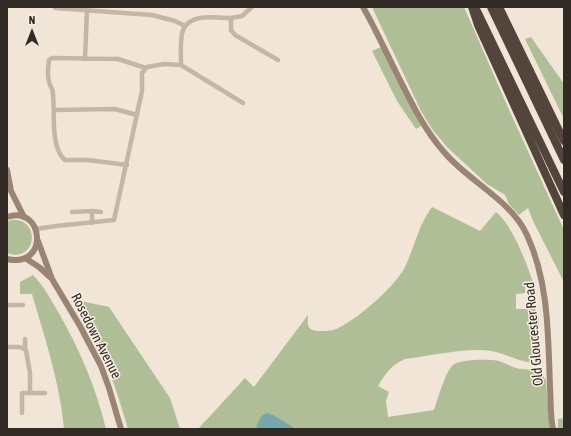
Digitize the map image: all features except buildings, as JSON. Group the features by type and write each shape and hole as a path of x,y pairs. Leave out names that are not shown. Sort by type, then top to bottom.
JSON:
{"highway":[{"path":"472,7 478,25 564,215"},
{"path":"476,7 564,192"},
{"path":"491,7 564,160"},
{"path":"499,7 564,141"}],"main road":[{"name":"Old Gloucester Road","path":"363,7 412,105 432,137 453,162 492,194 511,212 526,234 544,285 547,313 553,429"},
{"path":"7,170 10,191 24,217"},
{"path":"7,217 16,215 24,217 31,222 36,229"},
{"name":"Rosedown Avenue","path":"36,229 38,241 52,279 80,326 101,366 121,429"},
{"path":"7,259 13,260 24,258 34,251 38,241"},
{"name":"Rosedown Avenue","path":"24,258 39,267 52,279"}],"street":[{"path":"181,65 182,33 185,26 190,21 196,18 231,18 242,16 252,7"},
{"path":"55,8 152,15 175,21 185,26"},
{"path":"85,59 87,10"},
{"path":"231,18 232,30 235,35 278,60"},
{"path":"126,165 88,160 65,160 60,155 54,127 53,91 48,75 48,60 52,58 118,59 146,68"},
{"path":"36,229 114,220 142,91 142,73 146,67 164,64 181,65 243,103"},
{"path":"54,110 114,109 137,115"},
{"path":"92,211 92,223"},
{"path":"72,212 101,212"},
{"path":"7,305 23,305"},
{"path":"22,348 25,339"},
{"path":"7,347 22,348 28,354 30,393"},
{"path":"22,413 22,393 45,393"}],"green space":[{"path":"372,7 464,7 564,230 564,282 528,208 519,215 509,204 505,195 487,184 447,147 432,129 421,111"},
{"path":"531,37 564,84 564,119 525,39"},
{"path":"381,47 421,126 416,129 397,101 372,51"},
{"path":"432,207 480,231 496,212 508,226 527,265 533,282 533,284 525,281 525,293 516,294 516,309 535,309 539,318 539,363 527,362 497,352 482,350 460,351 405,359 389,370 378,386 389,392 386,401 388,417 434,410 447,373 456,363 475,360 495,360 519,369 535,370 542,374 546,381 550,429 198,429 245,378 254,387 308,315 308,323 312,330 332,330 357,316 377,300 395,282 406,265 424,220"},
{"path":"11,220 21,221 27,225 31,232 32,240 30,247 25,252 17,255 7,253 7,222"},
{"path":"33,275 52,301 80,353 92,383 106,429 64,429 56,378 32,294 20,294 20,282"},
{"path":"76,300 109,307 170,398 180,429 128,429 98,340"},
{"path":"564,418 564,429 558,429 558,419"}],"water":[{"path":"267,413 296,429 256,429 261,417"}]}
